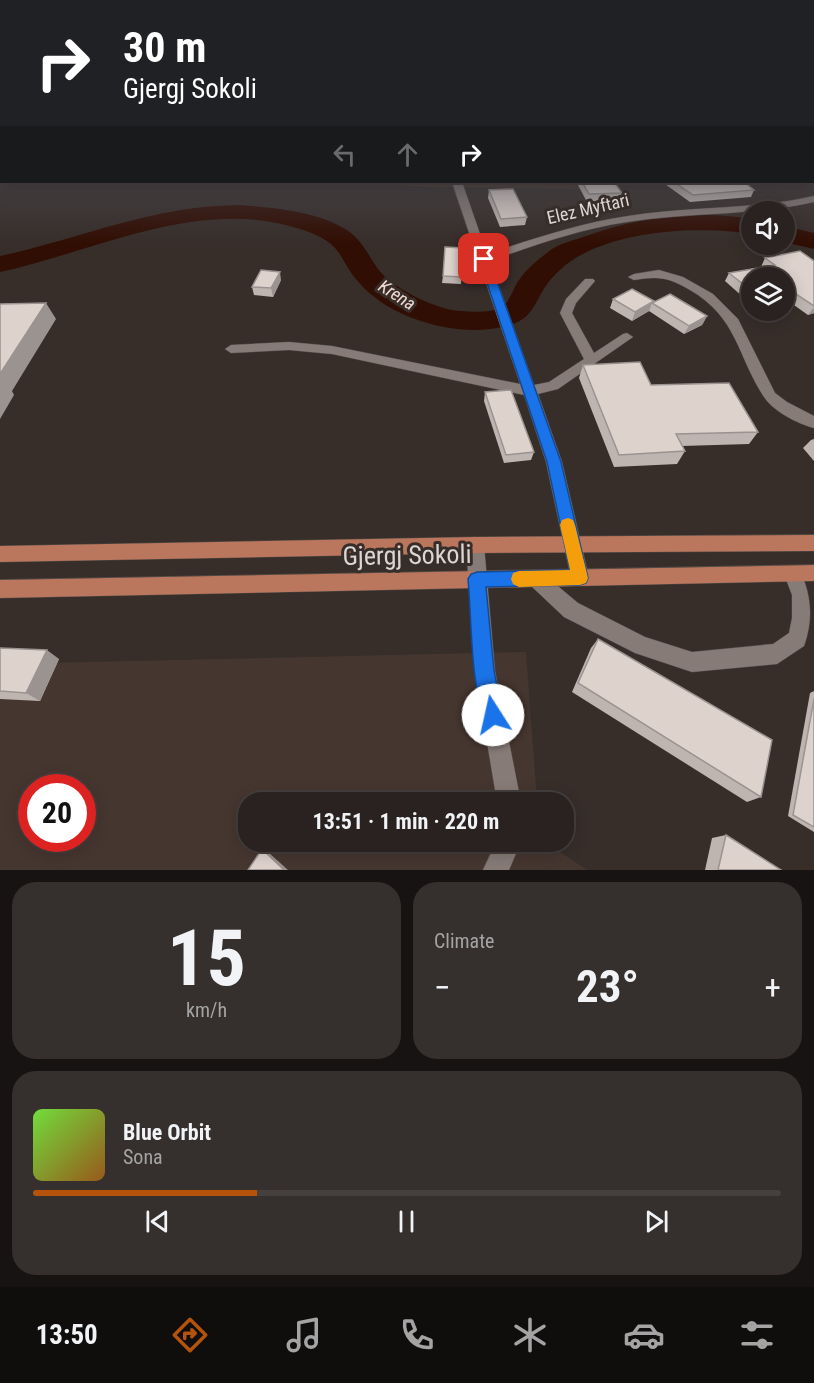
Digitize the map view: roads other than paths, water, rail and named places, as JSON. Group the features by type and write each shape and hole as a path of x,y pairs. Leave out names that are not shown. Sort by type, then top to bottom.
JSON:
{"main road":[{"name":"Gjergj Sokoli","path":"0,554 475,545 814,543"},
{"name":"Gjergj Sokoli","path":"0,589 814,573"}],"street":[{"path":"457,183 554,462 580,578"},
{"name":"Elez Myftari","path":"484,259 598,223 649,216 763,209 814,199"},
{"path":"634,277 659,273 679,279 709,296 732,319 770,396 782,406 814,423"},
{"path":"589,281 570,302 566,313 591,360"},
{"path":"231,349 289,346 332,350 530,391 553,386 627,337"},
{"path":"475,545 485,671 506,792"},
{"path":"535,579 571,610 642,646 692,662 777,654 797,639 802,618 801,595 793,574"},
{"path":"496,870 504,852"}],"waterway":[{"name":"Krena","path":"0,264 174,217 218,212 264,214 286,217 328,230 346,242 375,283 392,295 416,308 441,317 472,321 500,318 515,312 529,286 551,263 566,252 606,237 668,223 710,222 741,225"},
{"name":"Krena","path":"795,237 814,241"}]}
